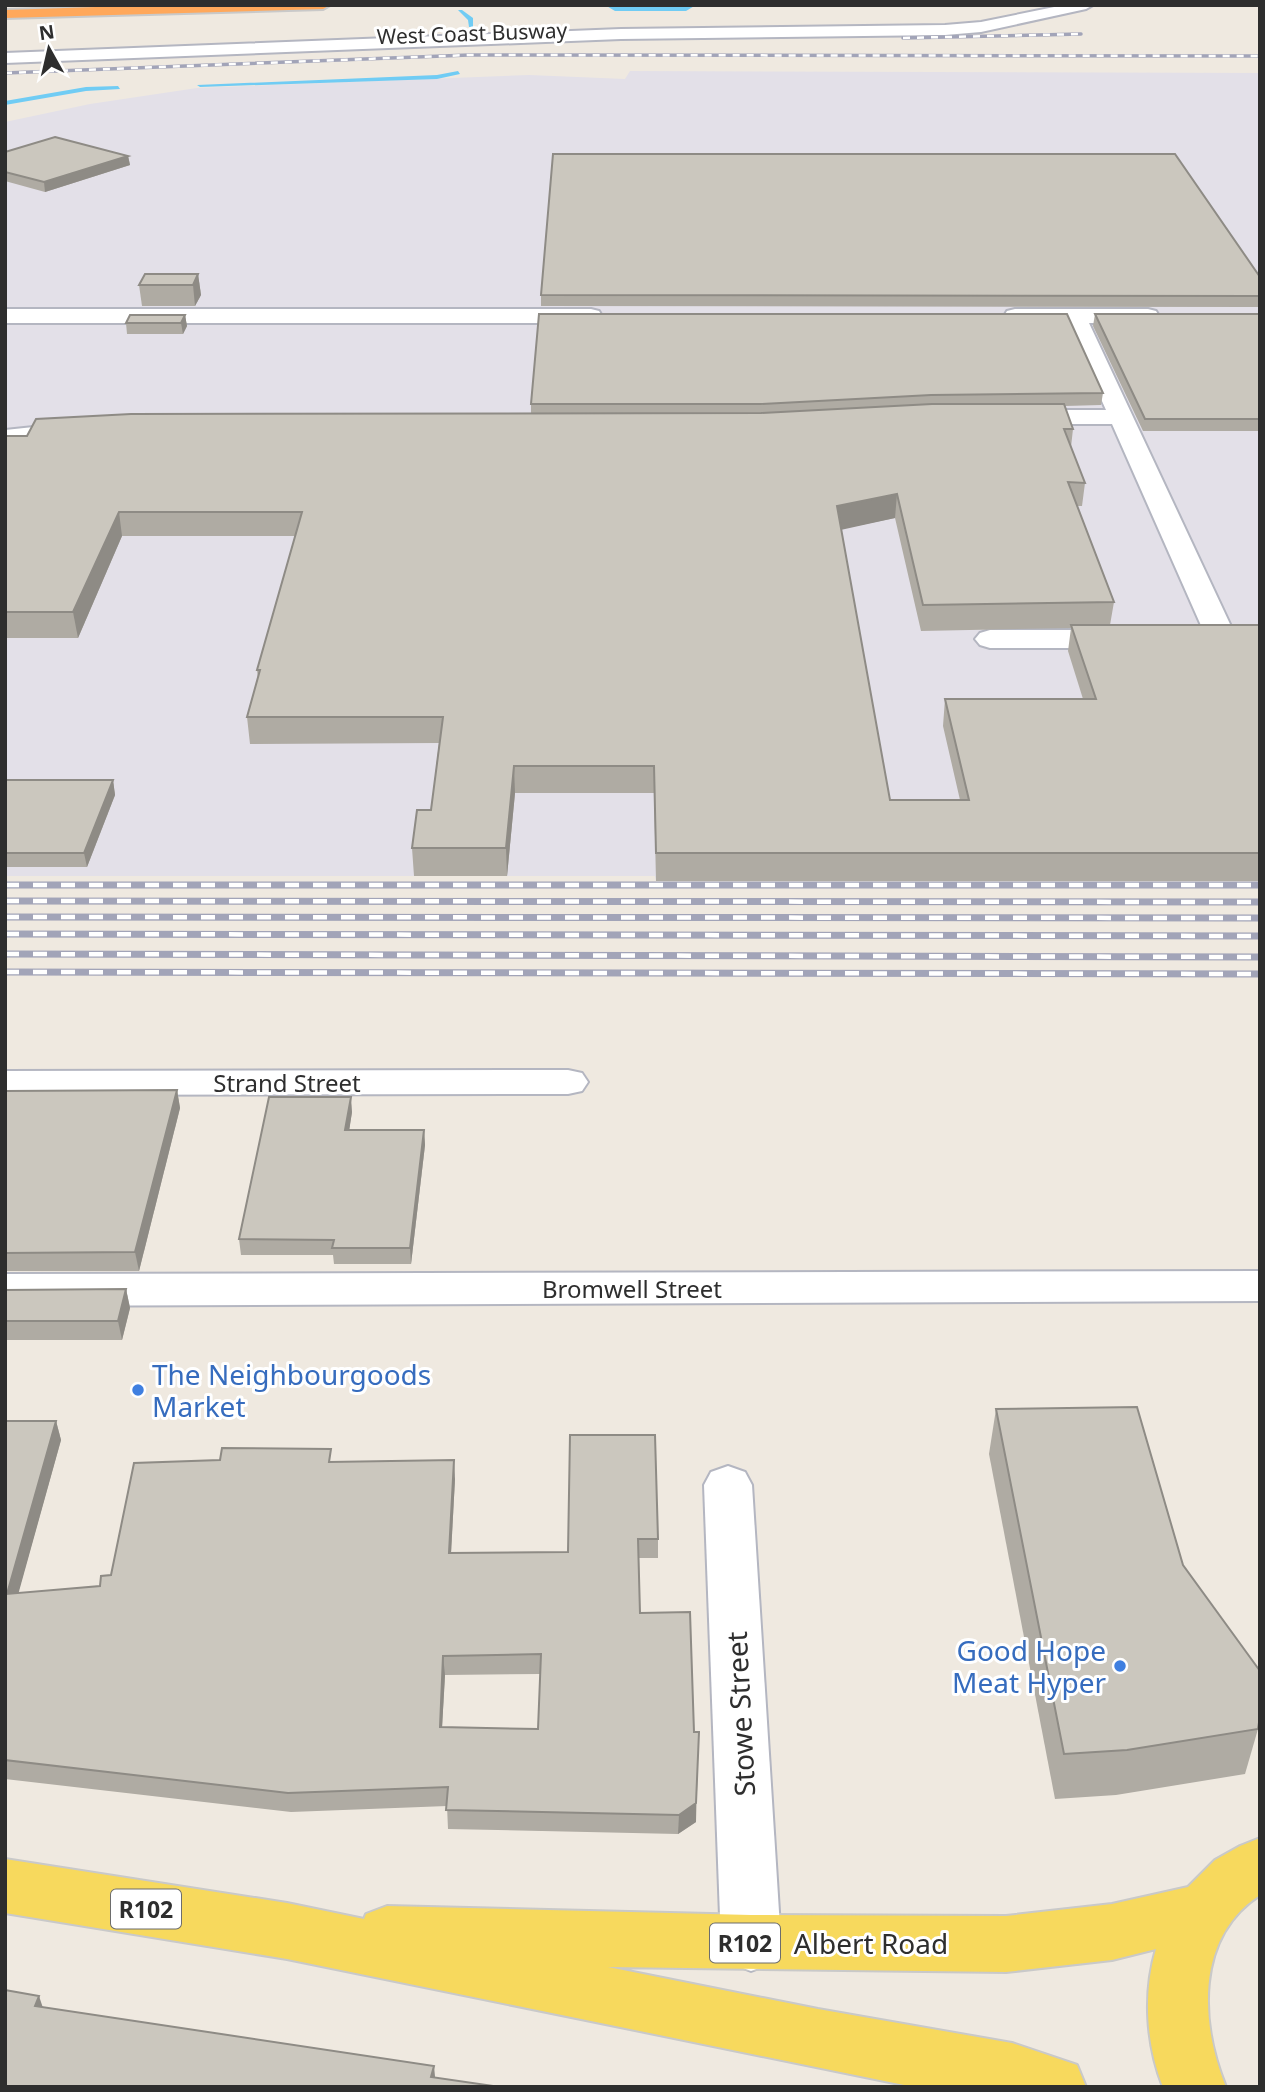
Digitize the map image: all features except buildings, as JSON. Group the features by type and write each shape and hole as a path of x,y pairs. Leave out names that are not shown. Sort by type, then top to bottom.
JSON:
{"highway":[{"path":"5,14 323,5"}],"main road":[{"path":"1195,2087 1190,2077 1176,2016 1180,1959 1201,1912 1237,1876 1260,1864"},
{"name":"Albert Road","path":"5,1886 287,1931 804,2036 1012,2074 1055,2087"},
{"name":"Albert Road","path":"287,1931 751,1943 1006,1944 1112,1932 1201,1912"}],"street":[{"path":"5,58 621,34 945,30 981,27 1086,5"},
{"name":"West Coast Busway","path":"5,51 894,15"},
{"path":"5,316 617,316"},
{"path":"991,316 1167,316"},
{"path":"1074,316 1221,639"},
{"path":"998,417 1122,417"},
{"path":"5,437 101,428"},
{"path":"990,639 1153,639"},
{"name":"Strand Street","path":"5,1083 568,1082"},
{"name":"Bromwell Street","path":"5,1290 1260,1286"},
{"name":"Stowe Street","path":"728,1485 751,1943"}],"shaded area":[{"path":"630,71 1260,73 1260,881 656,881 655,876 5,876 5,122 90,104 197,88 529,75 625,79"}],"waterway":[{"path":"615,5 686,5"},
{"path":"460,11 471,19 471,26"},
{"path":"200,85 437,77 458,73"},
{"path":"5,103 86,89 118,88"}],"railway":[{"path":"903,38 1081,34"},
{"path":"5,73 469,55 1260,56"},
{"path":"5,885 1260,885"},
{"path":"5,901 1260,902"},
{"path":"5,917 1260,918"},
{"path":"5,934 1260,936"},
{"path":"5,954 1260,957"},
{"path":"5,972 1260,974"}],"place":[{"name":"The Neighbourgoods Market","path":"138,1390"},
{"name":"Good Hope Meat Hyper","path":"1120,1666"}]}
